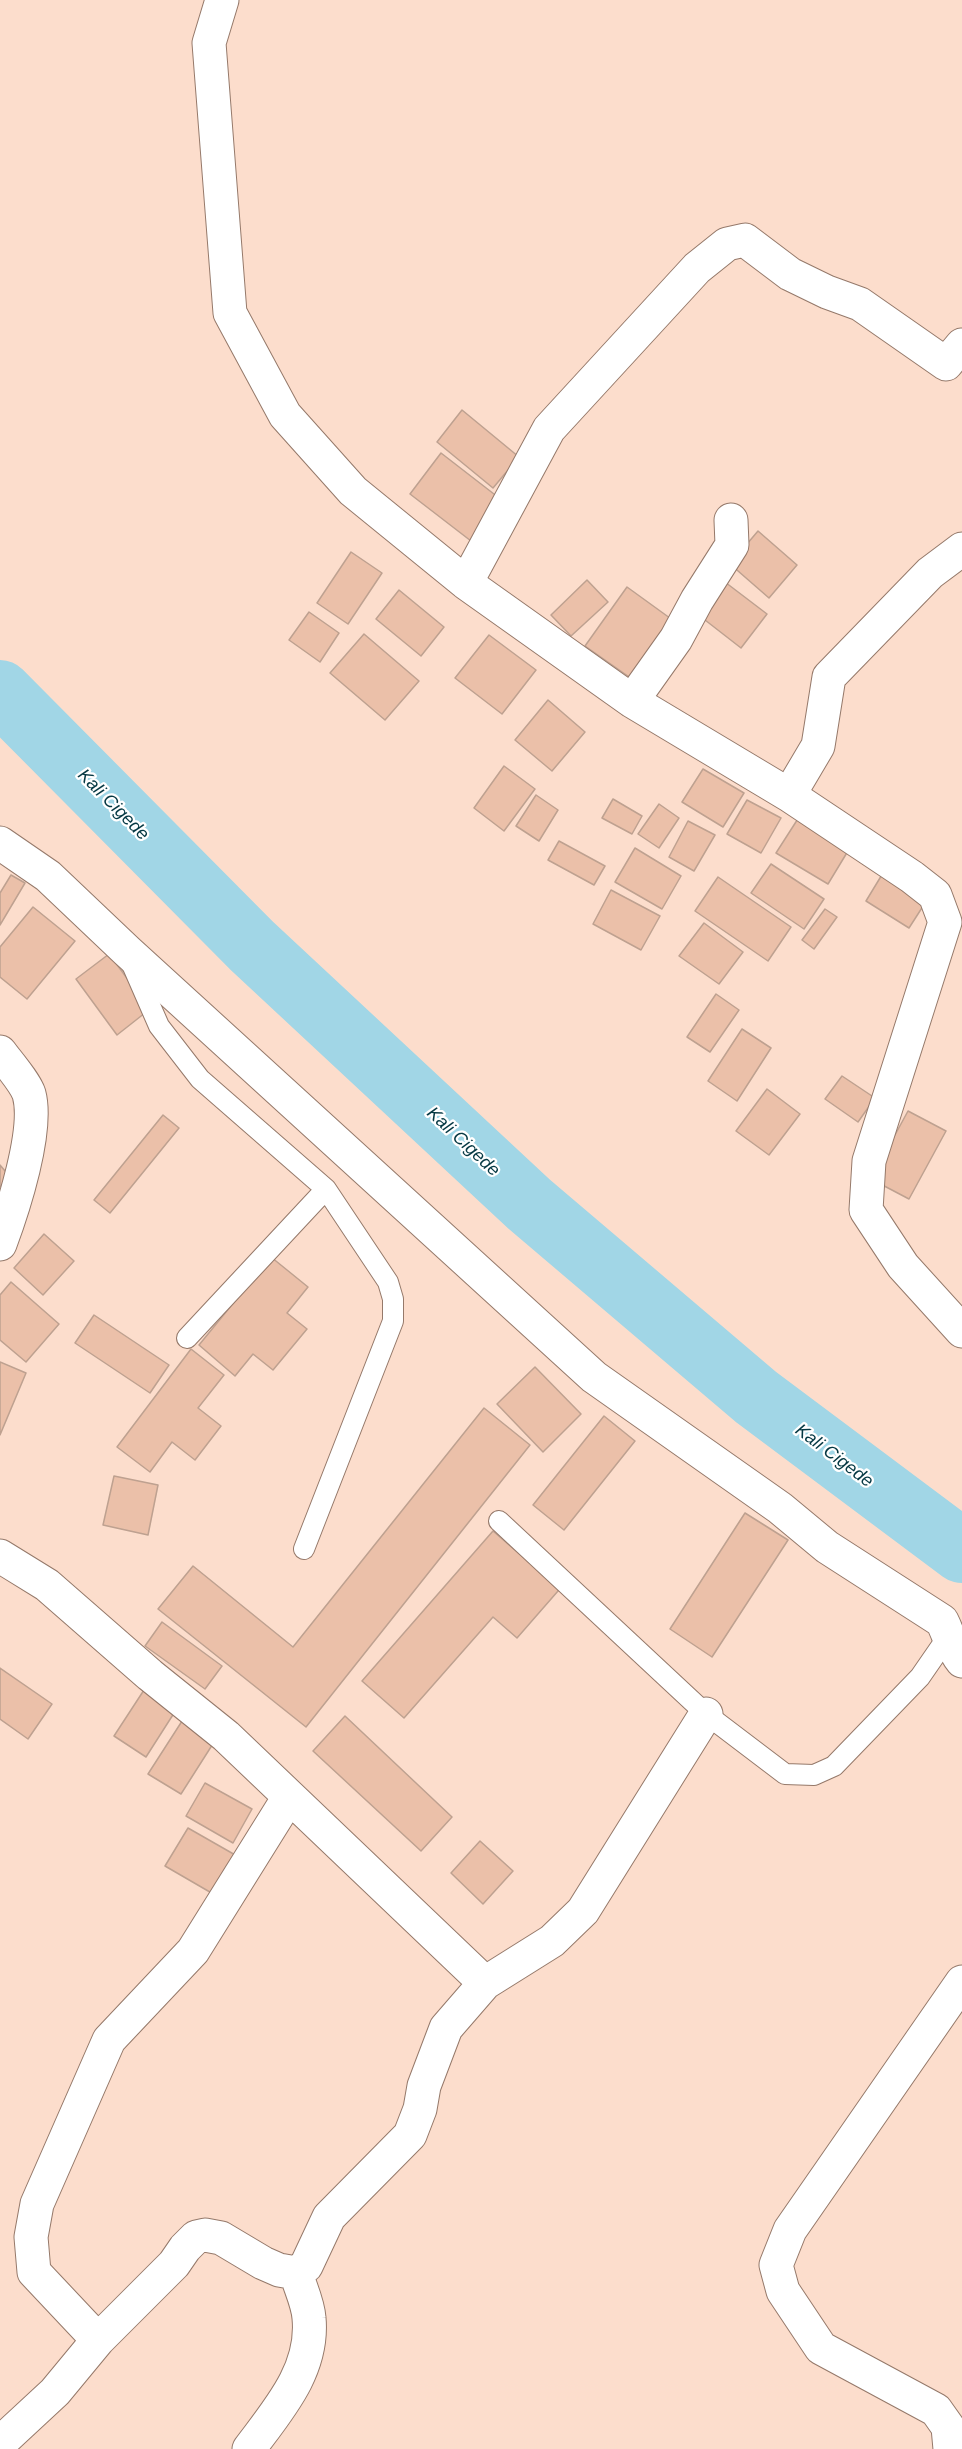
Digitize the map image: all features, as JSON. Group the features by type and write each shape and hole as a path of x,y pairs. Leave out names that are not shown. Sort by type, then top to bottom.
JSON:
{"street":[{"path":"222,0 209,43 230,313 285,415 353,491 466,583 632,701 789,795 912,877 934,895 954,922 869,1161 866,1210 903,1266 962,1331"},
{"path":"466,583 549,429 698,268 728,244 745,240 790,274 860,304 946,364 962,345"},
{"path":"632,701 676,639 697,600 732,546 731,520"},
{"path":"789,795 818,746 829,677 930,573 962,549"},
{"path":"0,843 48,876 127,951 594,1377 780,1508 832,1550 942,1621 956,1648"},
{"path":"0,1052 29,1093 31,1116 26,1152 8,1209 0,1244"},
{"path":"0,1556 47,1585 150,1675 226,1736 485,1983"},
{"path":"0,2443 55,2392 98,2340 174,2264 184,2248 196,2237 205,2235 221,2238 279,2270 296,2273 306,2266 328,2217 410,2135 420,2109 424,2086 446,2028 485,1983 552,1941 583,1911 706,1714"},
{"path":"98,2340 34,2272 31,2236 37,2204 109,2040 193,1951 289,1797"},
{"path":"950,2449 948,2427 936,2410 821,2348 783,2291 776,2265 790,2230 962,1982"},
{"path":"249,2449 293,2387 306,2358 309,2345 309,2316 296,2273"}],"lane":[{"path":"127,951 159,1026 200,1079 326,1189 388,1282 393,1299 393,1321 304,1548"},
{"path":"187,1338 326,1189"},
{"path":"499,1521 706,1714 785,1774 814,1775 834,1766 920,1677 956,1648"}],"building":[{"path":"462,410 519,457 493,488 437,442"},
{"path":"441,453 503,501 471,541 410,494"},
{"path":"758,531 797,565 769,598 730,564"},
{"path":"351,552 382,573 348,624 317,603"},
{"path":"721,579 767,614 741,648 696,613"},
{"path":"587,580 608,602 571,636 551,615"},
{"path":"627,587 674,621 632,679 585,646"},
{"path":"399,590 444,627 421,656 376,619"},
{"path":"309,612 339,633 320,662 289,640"},
{"path":"364,634 419,681 385,720 330,673"},
{"path":"489,635 536,670 502,714 455,678"},
{"path":"548,700 585,732 552,771 515,740"},
{"path":"504,766 535,789 504,831 474,808"},
{"path":"703,769 744,793 723,827 682,802"},
{"path":"536,795 558,810 539,841 516,826"},
{"path":"613,799 642,816 632,834 602,818"},
{"path":"747,800 781,818 761,853 727,834"},
{"path":"659,804 679,818 659,848 638,834"},
{"path":"801,814 851,846 828,884 776,853"},
{"path":"688,821 715,835 694,871 669,857"},
{"path":"559,841 605,866 594,885 548,860"},
{"path":"635,848 681,876 662,909 615,882"},
{"path":"771,864 824,899 804,929 751,893"},
{"path":"883,873 927,900 909,928 866,901"},
{"path":"11,875 25,883 0,925 0,893"},
{"path":"718,877 791,927 768,961 695,911"},
{"path":"611,890 660,916 641,950 593,924"},
{"path":"33,907 75,941 27,999 0,977 0,947"},
{"path":"825,909 837,917 814,949 802,940"},
{"path":"704,923 743,952 719,984 679,956"},
{"path":"109,954 150,1009 117,1035 76,979"},
{"path":"716,994 739,1010 710,1052 687,1037"},
{"path":"742,1029 771,1048 737,1101 708,1081"},
{"path":"842,1076 875,1098 858,1122 825,1099"},
{"path":"767,1089 800,1114 769,1155 736,1131"},
{"path":"908,1111 946,1131 909,1199 871,1179"},
{"path":"163,1115 179,1128 110,1213 94,1200"},
{"path":"0,1165 11,1178 0,1187"},
{"path":"44,1234 74,1261 43,1295 14,1268"},
{"path":"271,1257 308,1287 287,1313 307,1329 273,1370 253,1354 235,1376 199,1345"},
{"path":"11,1282 59,1324 26,1362 0,1340 0,1295"},
{"path":"94,1315 169,1365 150,1393 75,1343"},
{"path":"191,1349 224,1375 198,1408 221,1426 195,1460 172,1442 150,1472 117,1447"},
{"path":"0,1362 26,1373 0,1435"},
{"path":"535,1367 581,1414 543,1452 497,1404"},
{"path":"484,1408 530,1445 306,1727 158,1609 193,1566 293,1647"},
{"path":"604,1416 635,1441 564,1530 533,1505"},
{"path":"114,1476 158,1485 148,1535 103,1525"},
{"path":"745,1513 788,1540 712,1657 670,1629"},
{"path":"493,1531 523,1557 528,1551 565,1583 517,1638 493,1617 404,1718 362,1681"},
{"path":"162,1622 222,1666 205,1689 145,1646"},
{"path":"0,1668 52,1704 28,1739 0,1719"},
{"path":"144,1690 176,1710 146,1757 114,1736"},
{"path":"345,1716 452,1817 421,1851 313,1751"},
{"path":"184,1718 216,1739 181,1794 148,1774"},
{"path":"205,1783 252,1809 233,1843 186,1816"},
{"path":"188,1828 237,1856 215,1895 165,1866"},
{"path":"480,1841 513,1871 483,1904 451,1873"}],"waterway":[{"name":"Kali Cigede","path":"0,692 252,946 529,1204 756,1397 962,1551"}]}
